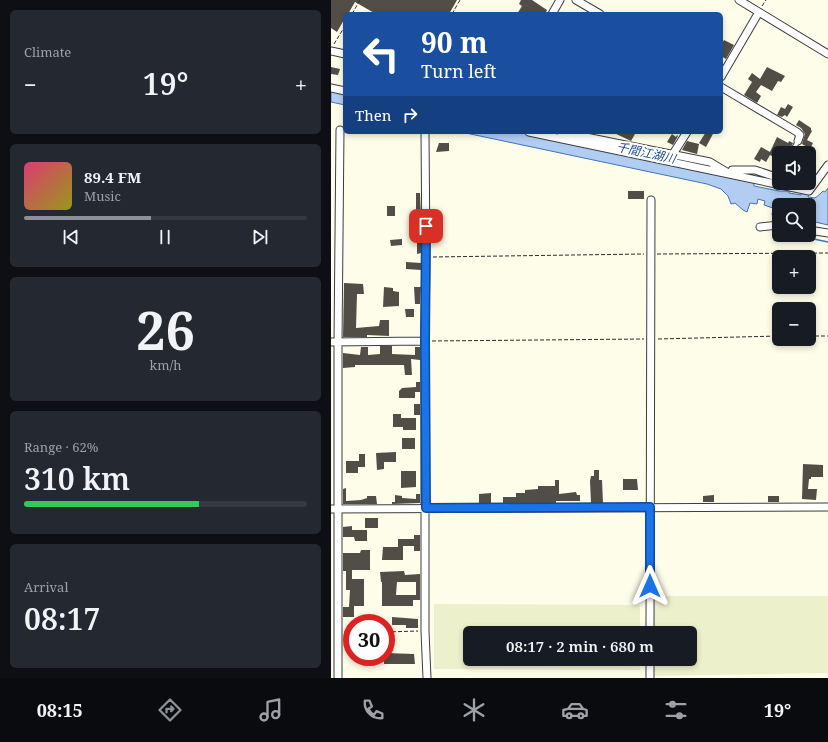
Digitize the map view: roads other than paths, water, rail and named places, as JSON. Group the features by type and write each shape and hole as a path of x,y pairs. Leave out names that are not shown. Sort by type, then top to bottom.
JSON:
{"street":[{"path":"553,12 560,0"},
{"path":"576,0 596,12"},
{"path":"739,0 828,54"},
{"path":"723,74 759,12"},
{"path":"331,51 343,54"},
{"path":"331,88 343,91"},
{"path":"723,88 797,132 799,134 798,140"},
{"path":"338,678 335,509 335,342 341,130"},
{"path":"425,134 425,631 427,678"},
{"path":"539,134 809,191 828,165"},
{"path":"571,134 710,162 730,174"},
{"path":"673,154 686,134"},
{"path":"730,174 732,170 755,170 772,173"},
{"path":"650,626 651,200"},
{"path":"760,227 772,226"},
{"path":"816,231 828,233"},
{"path":"335,342 425,341"},
{"path":"335,509 828,507"},
{"path":"650,666 650,678"}],"lane":[{"path":"795,146 798,140"}],"water":[{"path":"331,91 343,94 343,105 331,102"},
{"path":"470,134 526,134 754,183 754,186 772,190 789,191 789,193 801,195 802,193 809,194 808,197 815,198 772,198 772,208 764,205 765,201 758,199 757,204 750,203 747,212 735,203 731,204 728,196 721,189 707,184"},
{"path":"828,188 828,225 816,222 815,198 823,191 825,192"}],"waterway":[{"path":"816,239 828,242"}],"water label":[{"name":"千間江湖川","path":"646,153"}]}
